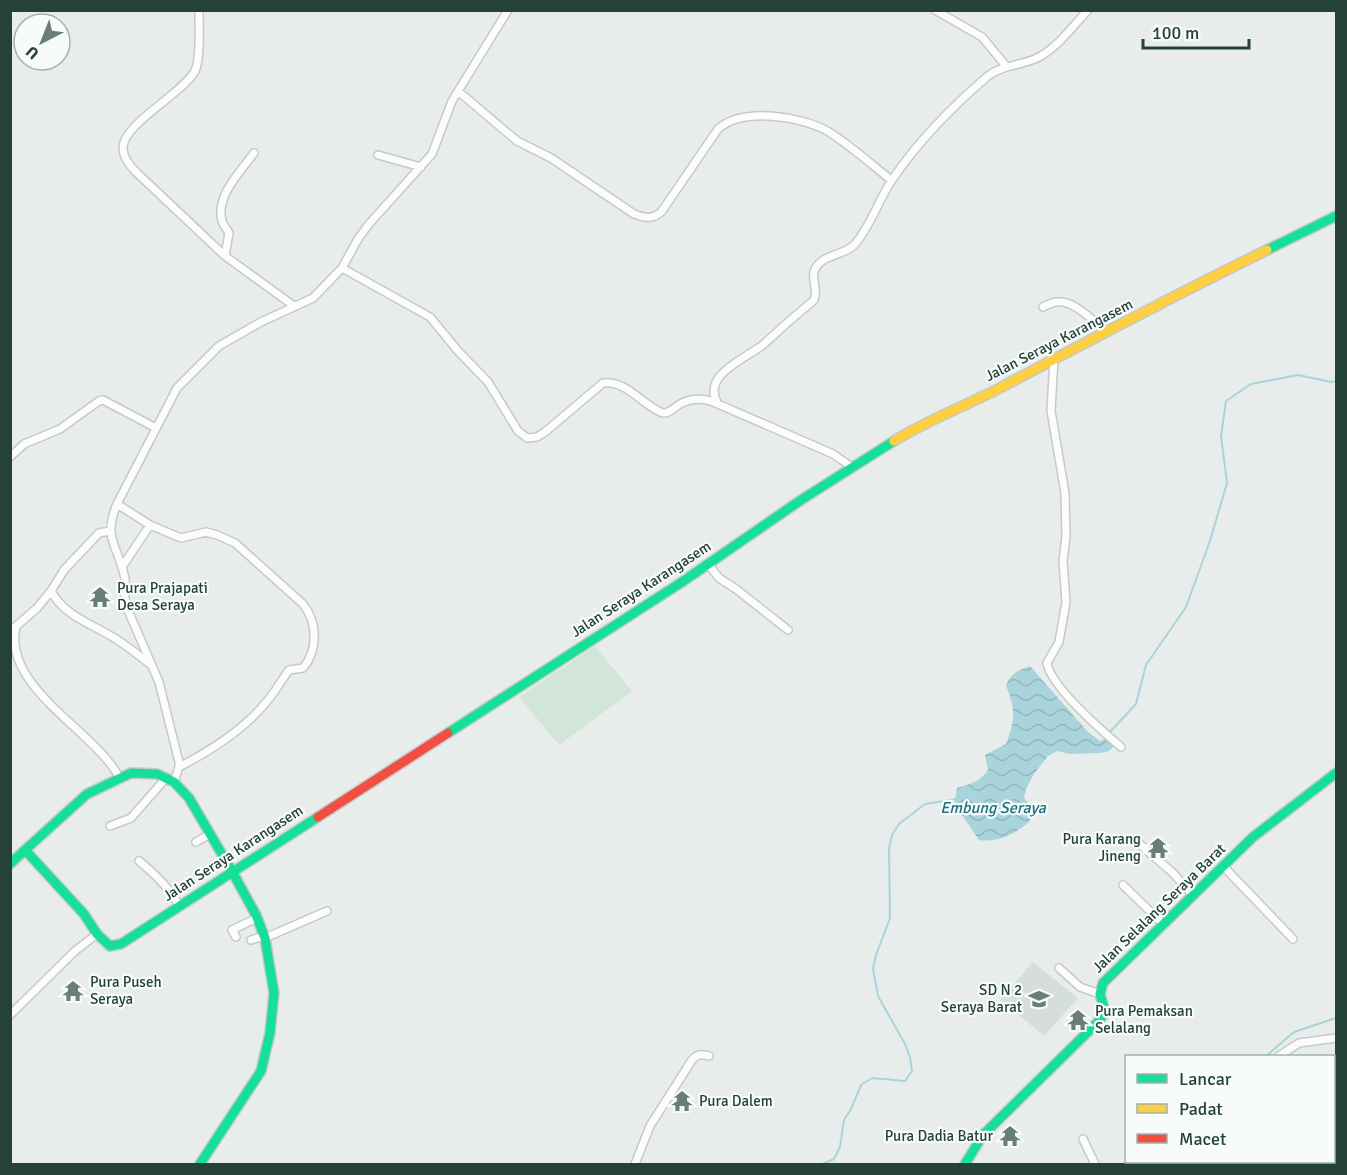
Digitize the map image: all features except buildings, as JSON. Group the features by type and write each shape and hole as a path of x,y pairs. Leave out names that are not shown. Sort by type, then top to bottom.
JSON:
{"street":[{"path":"199,10 198,59 195,70 180,88 127,134 123,147 126,160 225,256 294,306"},
{"path":"935,10 988,42 1006,66"},
{"path":"718,404 714,398 714,391 721,375 727,368 761,346 814,300 816,295 815,270 828,258 852,248 872,220 891,180 926,136 985,79 1006,66 1043,55 1088,10"},
{"path":"179,767 163,693 124,599 125,584 122,567 110,531 112,516 117,504 181,383 219,346 261,322 313,298 342,268 363,232 432,154 449,107 504,13"},
{"path":"458,91 517,141 551,158 634,214 644,218 653,218 662,211 718,129 725,123 744,116 778,118 822,129 840,140 891,180"},
{"path":"225,256 229,233 222,221 221,208 229,188 254,153"},
{"path":"378,155 421,167"},
{"name":"Jalan Seraya Karangasem","path":"97,934 104,943 115,947 233,873 708,564 801,500 920,425 994,391 1054,358 1336,216"},
{"path":"342,268 430,317 488,382 518,431 527,438 537,437 545,432 603,383 608,382 624,388 663,413 669,413 682,403 704,399 833,454 853,468"},
{"path":"1043,307 1058,301 1071,305 1093,319 1105,333"},
{"path":"1054,358 1051,411 1065,493 1063,561 1065,602 1059,642 1047,663 1048,670 1059,686 1121,747"},
{"path":"10,457 24,444 60,429 99,400 156,428"},
{"path":"110,826 131,818 170,780 179,767 216,745 255,715 291,668 303,668 312,653 314,635 307,609 303,604 235,543 206,532 181,538 150,525 117,504"},
{"path":"122,567 150,525"},
{"path":"110,531 99,533 64,570 37,608 13,629 14,649 23,669 61,716 102,753 119,777"},
{"path":"708,564 716,575 788,630"},
{"path":"51,591 73,616 118,640 152,665"},
{"path":"10,864 87,794 119,777 131,773 157,774 170,780 189,798 257,918 264,937 267,970 274,993 270,1033 264,1061 255,1082 236,1107 200,1164"},
{"name":"Jalan Selalang Seraya Barat","path":"965,1164 983,1135 1100,1020 1105,1011 1100,994 1103,983 1253,837 1336,773"},
{"path":"196,842 210,834"},
{"path":"1135,840 1173,873 1193,896"},
{"path":"10,1015 75,951 97,934 84,914 25,850"},
{"path":"139,861 159,878 173,894 179,906"},
{"path":"1223,866 1293,939"},
{"path":"1123,885 1164,925"},
{"path":"251,940 264,937 327,910"},
{"path":"236,937 232,930 257,918"},
{"path":"1059,968 1080,987 1100,994"},
{"path":"1281,1055 1299,1043 1336,1038"},
{"path":"635,1164 650,1126 692,1060 696,1055 709,1056"},
{"path":"1083,1139 1095,1164"}],"shaded area":[{"name":"SD N 2 Seraya Barat","path":"1033,962 1078,998 1044,1036 1000,1000"}],"green space":[{"path":"595,646 632,691 559,745 519,697"}],"water":[{"name":"Embung Seraya","path":"1030,666 1088,732 1100,741 1109,737 1116,744 1109,751 1100,753 1070,754 1057,751 1048,756 1026,789 1024,798 1032,808 1030,821 1007,836 986,841 979,840 954,806 957,788 982,777 988,770 985,755 1006,744 1013,715 1006,686 1015,673"}],"waterway":[{"path":"1109,733 1136,704 1146,665 1186,607 1210,541 1227,483 1221,436 1226,401 1251,384 1298,375 1336,381"},
{"path":"822,1164 834,1159 840,1147 844,1120 861,1085 872,1078 905,1081 912,1071 905,1044 878,996 873,969 890,918 889,848 892,835 899,824 925,804 956,799"},
{"path":"1267,1055 1294,1032 1336,1018"}],"traffic: fast":[{"path":"1267,250 1336,216"},
{"path":"448,733 682,582 801,500 894,441"},
{"path":"25,850 87,794 131,773 157,774 174,782 189,798 233,873 256,915 265,938 274,993 270,1033 261,1071 200,1164"},
{"path":"965,1164 983,1135 1100,1020 1105,1011 1100,994 1103,983 1253,837 1336,773"},
{"path":"10,864 25,850 110,946 121,944 318,817"}],"traffic: slow":[{"path":"894,441 1267,250"}],"traffic: jam":[{"path":"318,817 448,733"}],"place":[{"name":"Pura Prajapati Desa Seraya","path":"100,597"},
{"name":"Pura Karang Jineng","path":"1158,848"},
{"name":"Pura Puseh Seraya","path":"73,991"},
{"name":"SD N 2 Seraya Barat","path":"1039,999"},
{"name":"Pura Pemaksan Selalang","path":"1078,1020"},
{"name":"Pura Dalem","path":"682,1101"},
{"name":"Pura Dadia Batur","path":"1010,1136"}]}
